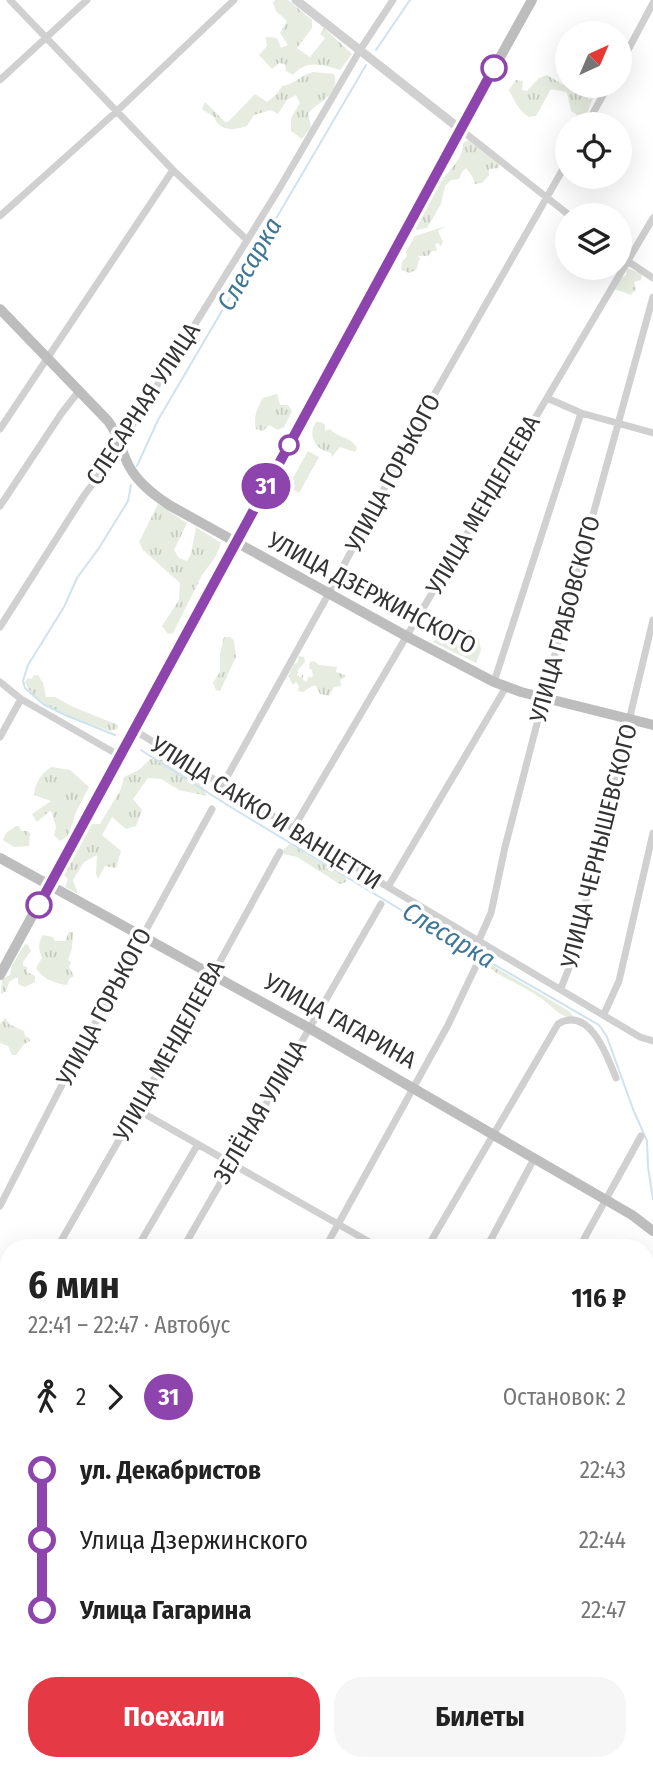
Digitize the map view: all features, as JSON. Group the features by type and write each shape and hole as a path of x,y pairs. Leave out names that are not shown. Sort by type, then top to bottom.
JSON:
{"main road":[{"path":"0,975 532,0"},
{"name":"УЛИЦА ДЗЕРЖИНСКОГО","path":"0,309 108,421 121,442 131,470 154,495 236,543 494,682 544,698 653,725"},
{"name":"УЛИЦА ГАГАРИНА","path":"0,858 413,1087 606,1199 653,1231"}],"street":[{"path":"10,0 173,170 246,239"},
{"path":"0,80 87,0"},
{"path":"0,216 117,111 234,0"},
{"path":"296,0 555,204"},
{"name":"СЛЕСАРНАЯ УЛИЦА","path":"0,627 121,442 393,0"},
{"path":"632,42 653,3"},
{"path":"0,429 173,170"},
{"name":"УЛИЦА ГОРЬКОГО","path":"222,786 329,593 430,402 555,182"},
{"name":"УЛИЦА МЕНДЕЛЕЕВА","path":"632,254 653,218"},
{"path":"632,265 653,278"},
{"name":"УЛИЦА МЕНДЕЛЕЕВА","path":"293,829 616,280"},
{"name":"УЛИЦА ГРАБОВСКОГО","path":"479,940 491,913 505,847 544,698 653,297"},
{"path":"0,506 79,391"},
{"path":"547,398 581,413 653,433"},
{"path":"494,682 581,413"},
{"name":"УЛИЦА ЧЕРНЫШЕВСКОГО","path":"561,988 571,963 653,620"},
{"name":"УЛИЦА САККО И ВАНЦЕТТИ","path":"0,682 21,699 120,756"},
{"path":"388,887 506,687"},
{"path":"0,737 21,699"},
{"name":"УЛИЦА САККО И ВАНЦЕТТИ","path":"134,730 388,887 640,1037 653,1041"},
{"name":"УЛИЦА ГОРЬКОГО","path":"0,1206 69,1071 212,810"},
{"path":"604,1014 618,981 653,833"},
{"name":"УЛИЦА МЕНДЕЛЕЕВА","path":"62,1239 280,852"},
{"name":"ЗЕЛЁНАЯ УЛИЦА","path":"188,1239 381,904"},
{"path":"330,1239 461,1002 477,964"},
{"path":"432,1239 553,1031 565,1020 584,1025 594,1032 616,1078"},
{"path":"136,1109 365,1239"},
{"path":"584,1239 641,1136"},
{"path":"142,1239 198,1144"},
{"path":"492,1239 535,1157"}],"green space":[{"path":"275,0 288,0 312,20 312,28 297,48 310,57 325,38 320,34 324,28 352,54 340,70 309,65 293,75 286,71 285,64 279,63 272,69 259,55 267,46 266,37 277,38 281,48 288,45 280,33 287,21 276,11 273,3"},
{"path":"313,72 334,74 335,80 328,96 308,113 311,127 302,139 291,131 291,118 300,103 296,95 287,100 278,114 271,110 254,115 247,126 237,128 228,129 220,125 202,109 205,102 228,122 255,94 267,102 282,86"},
{"path":"547,75 555,80 555,90 551,89 536,116 529,117 509,90 516,80 523,81 522,90 527,91 539,78"},
{"path":"568,98 593,98 588,112 571,111"},
{"path":"468,140 499,164 499,168 489,169 489,175 482,183 475,184 466,168 459,179 451,180 445,186 441,204 427,228 417,230 414,228 430,197 456,163 463,143"},
{"path":"446,226 438,231 443,242 441,246 435,244 437,251 432,251 428,256 417,256 420,258 416,270 409,273 401,269 415,236"},
{"path":"632,270 642,274 641,280 634,282 636,289 631,295 615,289 620,280 632,280"},
{"path":"277,394 280,405 288,405 292,411 284,427 278,430 269,425 263,431 256,429 256,413 263,398"},
{"path":"316,422 325,425 325,431 330,429 355,444 355,452 340,447 332,457 331,453 321,449 314,441 312,432"},
{"path":"308,451 319,457 299,493 288,487"},
{"path":"158,504 187,523 174,550 179,558 187,561 191,554 196,527 221,543 173,633 168,634 162,626 179,600 180,583 143,550 139,542"},
{"path":"460,630 461,637 465,639 467,630 472,630 472,636 479,639 481,650 476,663 433,642 444,631"},
{"path":"224,637 234,640 236,657 220,691 216,690 213,683 220,672"},
{"path":"299,656 304,657 305,662 298,670 297,675 300,678 303,674 303,680 306,682 309,676 313,676 309,668 310,662 314,661 319,665 337,667 336,672 345,675 340,680 341,686 334,687 329,696 320,694 316,686 303,692 298,691 299,686 296,682 293,685 288,676"},
{"path":"38,675 46,697 55,697 118,725 117,729 110,731 50,707 30,691 25,682"},
{"path":"150,759 161,759 181,767 189,777 203,786 207,796 179,790 161,779 148,778 133,799 142,810 136,826 126,829 112,817 102,835 121,851 116,868 105,866 98,879 97,855 84,862 73,880 78,894 65,887 68,879 63,874 90,824 100,824 121,789 124,777 139,770"},
{"path":"51,767 70,770 89,787 76,812 68,836 60,841 54,835 56,827 51,810 37,822 32,814 51,801 34,795 39,779"},
{"path":"19,826 21,831 28,831 29,846 14,847 3,840 6,833"},
{"path":"290,844 345,877 347,881 338,883 297,857 284,854 284,849"},
{"path":"69,932 73,932 68,960 71,962 69,967 74,976 69,979 67,985 50,980 36,968 42,958 39,946 43,935 53,937 55,941 65,941"},
{"path":"25,944 31,951 23,966 35,976 35,982 25,987 18,984 18,978 15,978 1,994 2,979 10,975 12,965"},
{"path":"480,958 569,1011 575,1018 560,1014 536,994 489,966 482,966 479,963"},
{"path":"5,1018 9,1024 24,1031 30,1041 24,1044 16,1055 12,1055 8,1046 0,1043 0,1024"}],"waterway":[{"name":"Слесарка","path":"376,50 410,0"},
{"name":"Слесарка","path":"137,466 158,420 366,65"},
{"name":"Слесарка","path":"115,735 43,704 25,688 23,681 28,665 64,607 77,578 128,501 131,485"},
{"name":"Слесарка","path":"141,750 436,931 599,1025 607,1037 647,1141 653,1199"}],"bus line":[{"name":"31","path":"39,905 494,68"}]}
